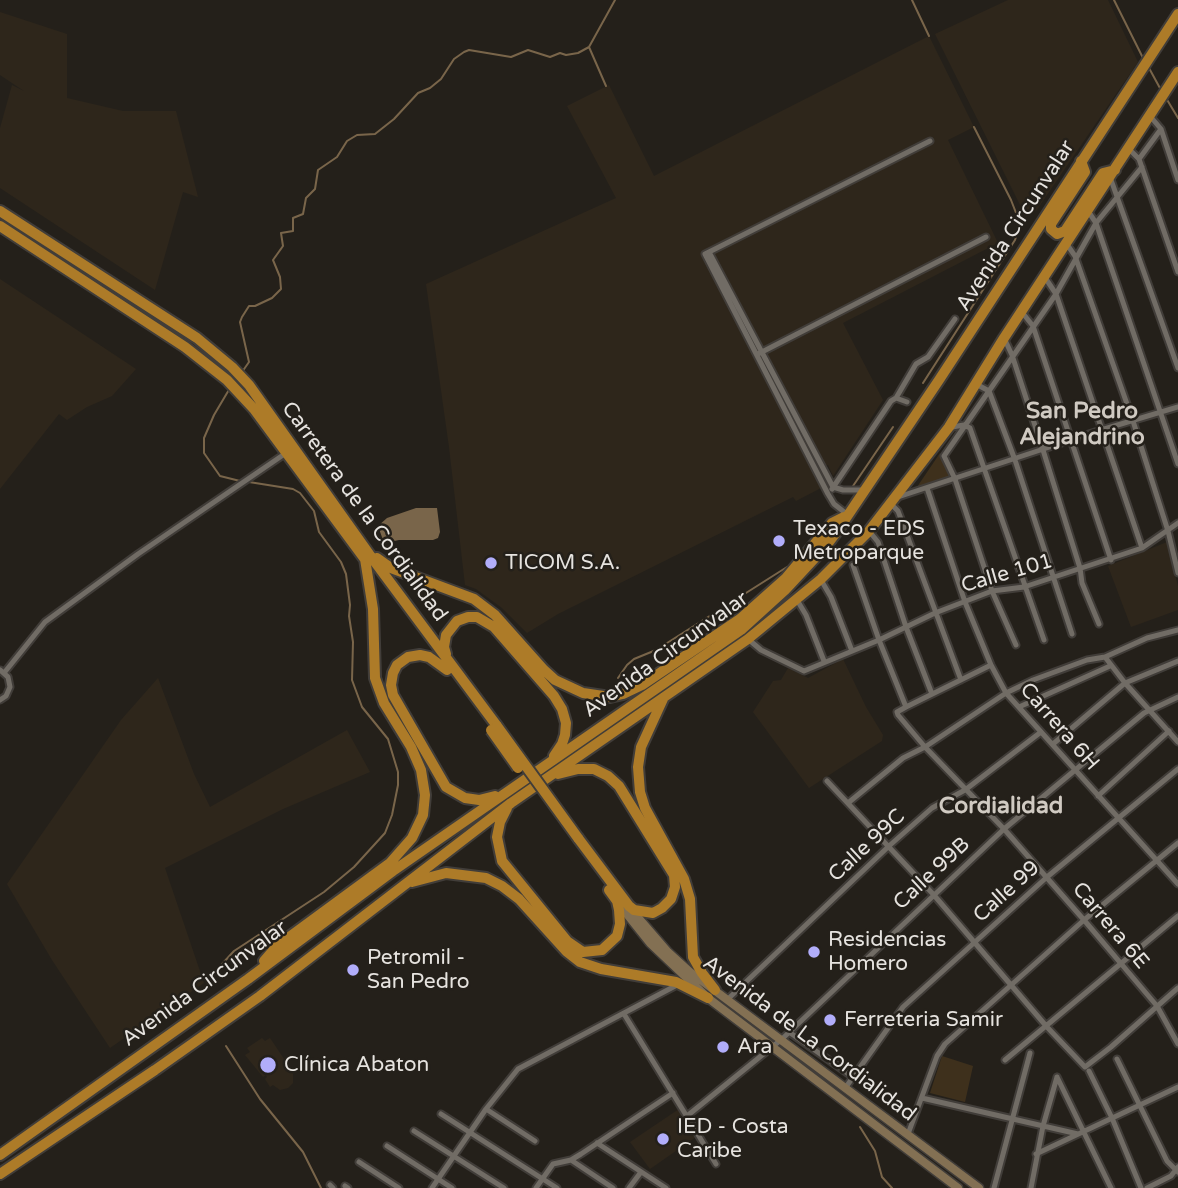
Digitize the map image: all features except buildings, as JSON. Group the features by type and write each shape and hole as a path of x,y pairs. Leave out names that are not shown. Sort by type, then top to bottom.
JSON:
{"highway":[{"name":"Avenida Circunvalar","path":"546,772 650,693 741,630 785,590 826,546 939,380 1178,14"},
{"name":"Avenida Circunvalar","path":"0,1155 248,979 393,871 664,698 748,639 821,579 869,531 949,427 1021,311 1178,72"},
{"path":"1081,161 1085,172 1051,224 1051,229 1057,234 1065,231 1103,173 1113,173"},
{"name":"Carretera de la Cordialidad","path":"0,211 197,338 232,367 257,395 367,556"},
{"name":"Carretera de la Cordialidad","path":"0,226 202,359 227,380 254,410 367,556 617,901"},
{"path":"367,556 480,602 547,673 578,692 599,697 619,695 636,688 764,599 786,578 832,523 847,515"},
{"path":"248,979 277,946 390,863 412,838 422,815 425,795 419,764 384,703 375,678 373,609 367,556"},
{"path":"450,668 444,648 446,635 454,624 472,617 494,626 557,700 564,714 564,739 546,772"},
{"path":"450,668 416,655 397,665 392,676 391,690 394,699 439,776 450,790 465,798 479,800 509,797 498,832 502,862 571,944 588,953 598,952 610,945 620,928 617,901"},
{"path":"650,693 672,665 705,656"},
{"path":"664,698 641,747 638,785 645,808 684,878 690,899 694,957 712,994"},
{"path":"546,772 594,769 608,776 622,790 671,870 676,884 671,899 659,910 646,913 629,906"},
{"name":"Avenida Circunvalar","path":"0,1174 260,996 400,887 509,797"},
{"name":"Carretera de la Cordialidad","path":"575,840 629,906"},
{"path":"400,887 428,876 446,873 463,873 486,878 519,899 566,951 580,961 601,969 680,983 712,994"}],"main road":[{"name":"Avenida de La Cordialidad","path":"617,901 650,943 772,1047 958,1188"},
{"name":"Avenida de La Cordialidad","path":"629,906 668,952 712,994 728,999 979,1188"}],"street":[{"path":"1150,116 1161,129 1178,180"},
{"path":"1139,159 1161,129"},
{"path":"847,515 834,504 828,494 707,253 930,141"},
{"path":"1129,149 1139,159 1178,272"},
{"path":"1016,645 992,591 956,479 944,456 1056,293 1096,223 1142,167"},
{"path":"1113,173 1178,368"},
{"path":"1088,211 1096,223 1178,464"},
{"path":"758,354 986,237"},
{"path":"1066,243 1075,256 1133,421 1168,530 1178,573"},
{"path":"1044,276 1056,293 1142,548"},
{"path":"1021,311 1033,326 1111,560"},
{"path":"828,494 891,401 896,398 916,364 928,357 955,319"},
{"path":"1004,338 1043,450 1080,568 1082,583 1099,624"},
{"path":"758,354 833,487"},
{"path":"976,384 989,391 1015,460 1072,634"},
{"path":"896,398 907,402"},
{"path":"961,680 894,501 1101,430 1178,407"},
{"path":"949,427 967,426"},
{"path":"967,426 986,469 1044,640"},
{"path":"0,700 6,696 10,687 2,672 45,622 138,554 286,453"},
{"path":"833,487 856,491 865,489"},
{"name":"Carrera 6H","path":"927,488 965,602 991,665 1006,693 1178,884"},
{"name":"Calle 101","path":"748,639 761,650 804,671 992,591 1024,587 1142,548 1178,523"},
{"path":"869,531 878,542 932,694"},
{"path":"853,565 906,707 991,665"},
{"path":"821,579 852,651"},
{"path":"797,600 806,615 824,662"},
{"path":"848,803 903,758 925,747 1006,693 1077,664 1105,657 1147,638 1178,630"},
{"path":"1105,657 1125,684 1178,742"},
{"path":"1053,744 1125,684 1178,661"},
{"path":"1018,707 1110,666"},
{"name":"Calle 99B","path":"687,1116 782,1039 1004,828 1149,709 1178,697"},
{"name":"Carrera 6E","path":"906,707 897,712 925,747 1004,828 1084,920 1157,1006 1178,1044"},
{"path":"1098,796 1169,731"},
{"name":"Calle 99C","path":"728,999 932,808 965,790 1041,732"},
{"name":"Calle 99","path":"846,1087 903,1007 1047,877 1178,769"},
{"path":"827,781 933,894 1047,1027 1087,1069 1138,1175 1141,1188"},
{"path":"908,1134 937,1056 945,1044 1084,920 1178,843"},
{"path":"1005,1060 1178,916"},
{"path":"432,1188 486,1109 518,1069 680,983"},
{"path":"1087,1069 1178,988"},
{"path":"624,1014 716,1164"},
{"path":"789,1032 853,1077"},
{"path":"994,1188 1030,1053"},
{"path":"1117,1059 1167,1161 1177,1170 1147,1188"},
{"path":"1031,1188 1043,1126 1057,1077 1081,1133 1111,1188"},
{"path":"1037,1154 1178,1087"},
{"path":"536,1188 553,1164 571,1160 673,1093"},
{"path":"922,1098 1081,1133"},
{"path":"486,1109 535,1141"},
{"path":"442,1114 557,1188"},
{"path":"414,1131 503,1188"},
{"path":"597,1143 666,1188"},
{"path":"387,1146 452,1188"},
{"path":"571,1160 613,1188"},
{"path":"359,1162 399,1188"},
{"path":"629,1188 641,1172"}],"shaded area":[{"path":"1008,0 1108,0 1138,62 1036,211 1026,217 935,34"},
{"path":"0,12 67,34 67,98 123,111 176,111 198,197 183,192 155,290 0,188 0,128 12,85 24,91 0,75"},
{"path":"929,36 974,127 948,140 998,243 843,323 883,400 833,476 828,465 813,472 821,488 796,501 793,497 558,614 527,633 502,608 476,589 465,585 426,284 616,198 567,106 609,85 654,176"},
{"path":"0,279 136,369 112,396 67,420 59,414 0,489"},
{"path":"940,453 952,475 915,490"},
{"path":"416,508 437,508 440,532 438,538 389,542 383,540 378,526 387,518"},
{"path":"1167,542 1178,586 1178,610 1131,627 1108,566"},
{"path":"843,659 883,735 882,741 809,788 753,712 773,681 781,680 788,668 808,678"},
{"path":"158,678 194,774 210,807 347,730 370,772 283,809 165,868 204,983 110,1048 52,960 7,884 121,720"},
{"name":"Clínica Abaton","path":"262,1038 265,1041 270,1038 286,1062 285,1065 288,1064 293,1072 293,1083 288,1088 280,1090 273,1085 270,1087 265,1079 266,1075 263,1077 245,1055 250,1052 247,1048"},
{"path":"942,1056 973,1066 965,1102 930,1093"},
{"name":"IED - Costa Caribe","path":"679,1109 696,1137 650,1169 630,1142"}],"waterway":[{"path":"606,86 589,47 615,0"},
{"path":"912,0 929,36"},
{"path":"1114,0 1144,60"},
{"path":"242,372 249,362 240,322 242,317 249,306 272,298 281,289 280,277 273,260 283,246 281,233 293,231 293,218 303,214 306,198 315,189 318,170 337,157 347,141 357,135 375,134 394,119 418,93 441,79 454,59 469,50 511,57 528,50 550,57 560,53 578,53 589,47"},
{"path":"1149,68 1161,90"},
{"path":"1166,98 1178,118"},
{"path":"923,383 1015,240 1018,230 1018,218 1011,200 974,127"},
{"path":"230,388 204,438 204,453 220,476 240,481"},
{"path":"853,486 893,427"},
{"path":"211,976 234,951 324,892 354,867 385,833 398,785 398,772 388,739 362,707 352,680 350,605 346,574 341,562 319,532 314,511 300,493 293,489 249,482"},
{"path":"618,678 634,659 656,650 787,567"},
{"path":"226,1046 260,1099 303,1152 321,1188"},
{"path":"860,1127 875,1151 882,1177 892,1188"}],"place":[{"name":"Texaco - EDS Metroparque","path":"779,541"},
{"name":"TICOM S.A.","path":"491,563"},
{"name":"Residencias Homero","path":"814,952"},
{"name":"Petromil - San Pedro","path":"353,970"},
{"name":"Ferreteria Samir","path":"830,1020"},
{"name":"Ara","path":"723,1047"},
{"name":"Clínica Abaton","path":"268,1065"},
{"name":"IED - Costa Caribe","path":"663,1139"}],"district":[{"name":"San Pedro Alejandrino","path":"1082,425"},
{"name":"Cordialidad","path":"1001,807"}]}
